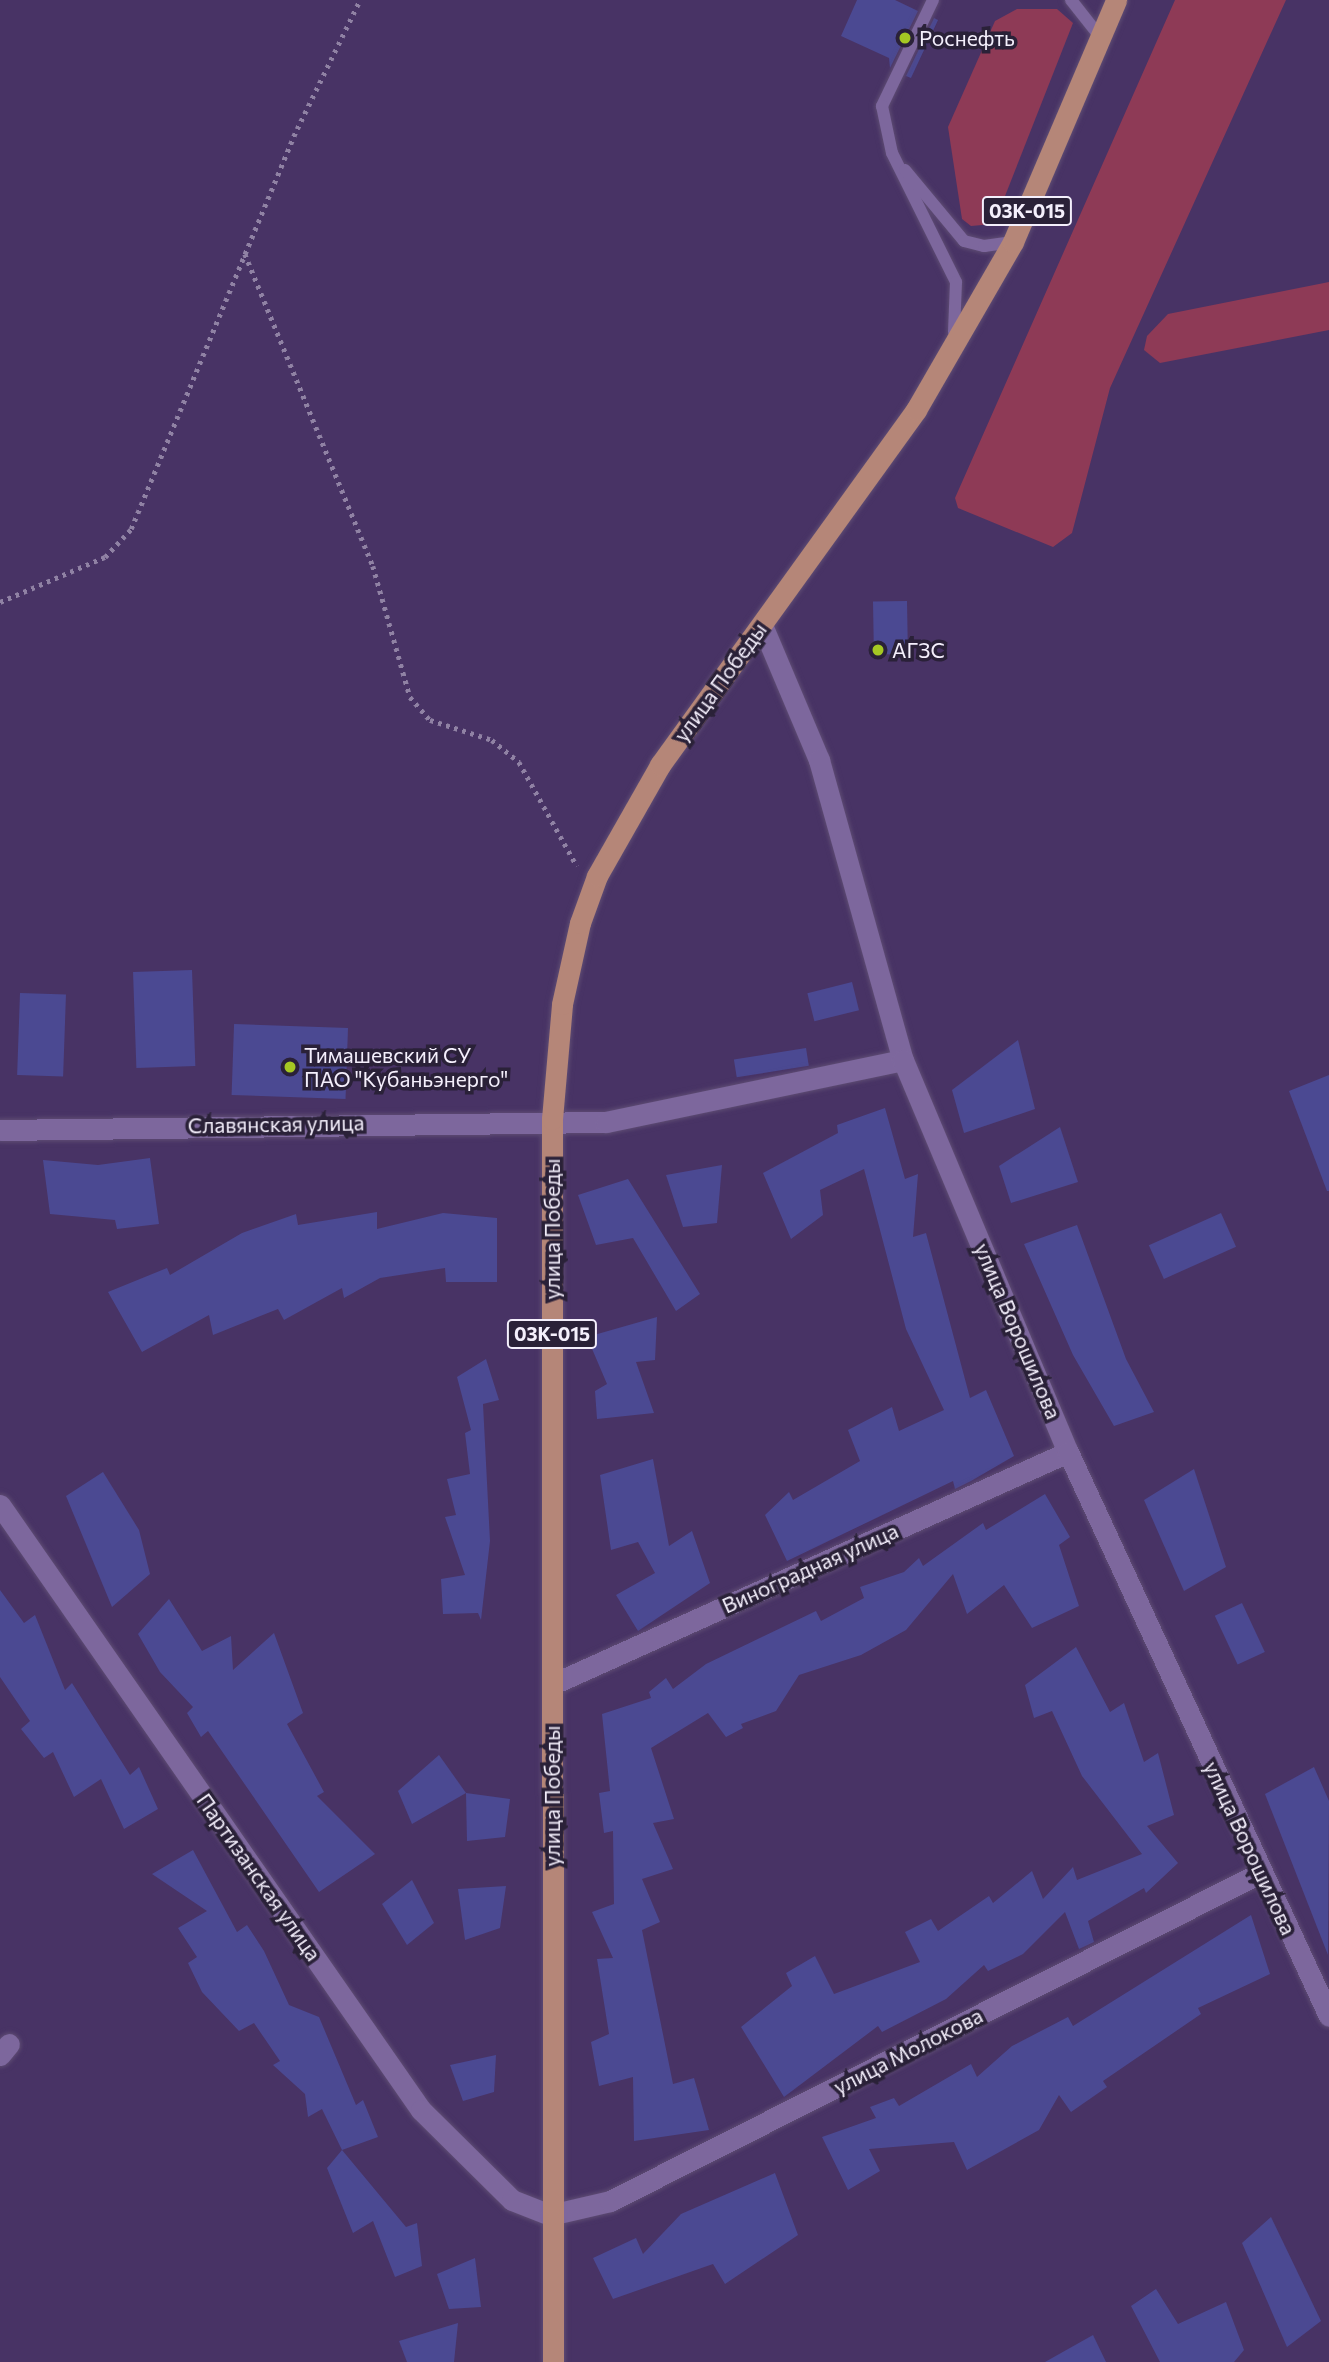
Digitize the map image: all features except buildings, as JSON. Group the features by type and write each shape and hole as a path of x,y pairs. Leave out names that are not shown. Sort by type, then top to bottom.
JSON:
{"main road":[{"name":"03К-015","path":"948,354 1013,242 1116,0"},
{"name":"улица Победы","path":"553,2362 550,2215 552,1119 562,1004 591,893 660,765 916,410 948,354"}],"street":[{"name":"улица Ворошилова","path":"762,625 818,760 903,1060 1068,1452 1260,1872 1329,2016"},
{"name":"Славянская улица","path":"0,1130 552,1119 606,1122 903,1060"},
{"name":"Виноградная улица","path":"553,1684 1068,1452"},
{"name":"Партизанская улица","path":"0,1505 421,2110 512,2200 550,2215"},
{"name":"улица Молокова","path":"550,2215 610,2201 1260,1872"}],"lane":[{"path":"933,0 882,106 892,153 956,282 959,314 948,354"},
{"path":"1071,0 1101,38"},
{"path":"892,153 964,241 984,246 1013,242"}],"path":[{"path":"0,603 105,557 131,529 245,254 360,0"},
{"path":"245,254 373,566 410,697 430,720 492,740 519,762 591,893"}],"shaded area":[{"path":"1175,0 1286,0 1110,388 1072,533 1053,547 958,508 955,498"},
{"path":"1017,9 1057,9 1073,23 994,224 971,226 962,219 948,127 995,21"},
{"path":"1329,282 1329,330 1160,363 1144,350 1147,336 1168,314"}],"place":[{"name":"Роснефть","path":"905,38"},
{"name":"АГЗС","path":"878,650"},
{"name":"Тимашевский СУ ПАО \"Кубаньэнерго\"","path":"290,1067"}]}
